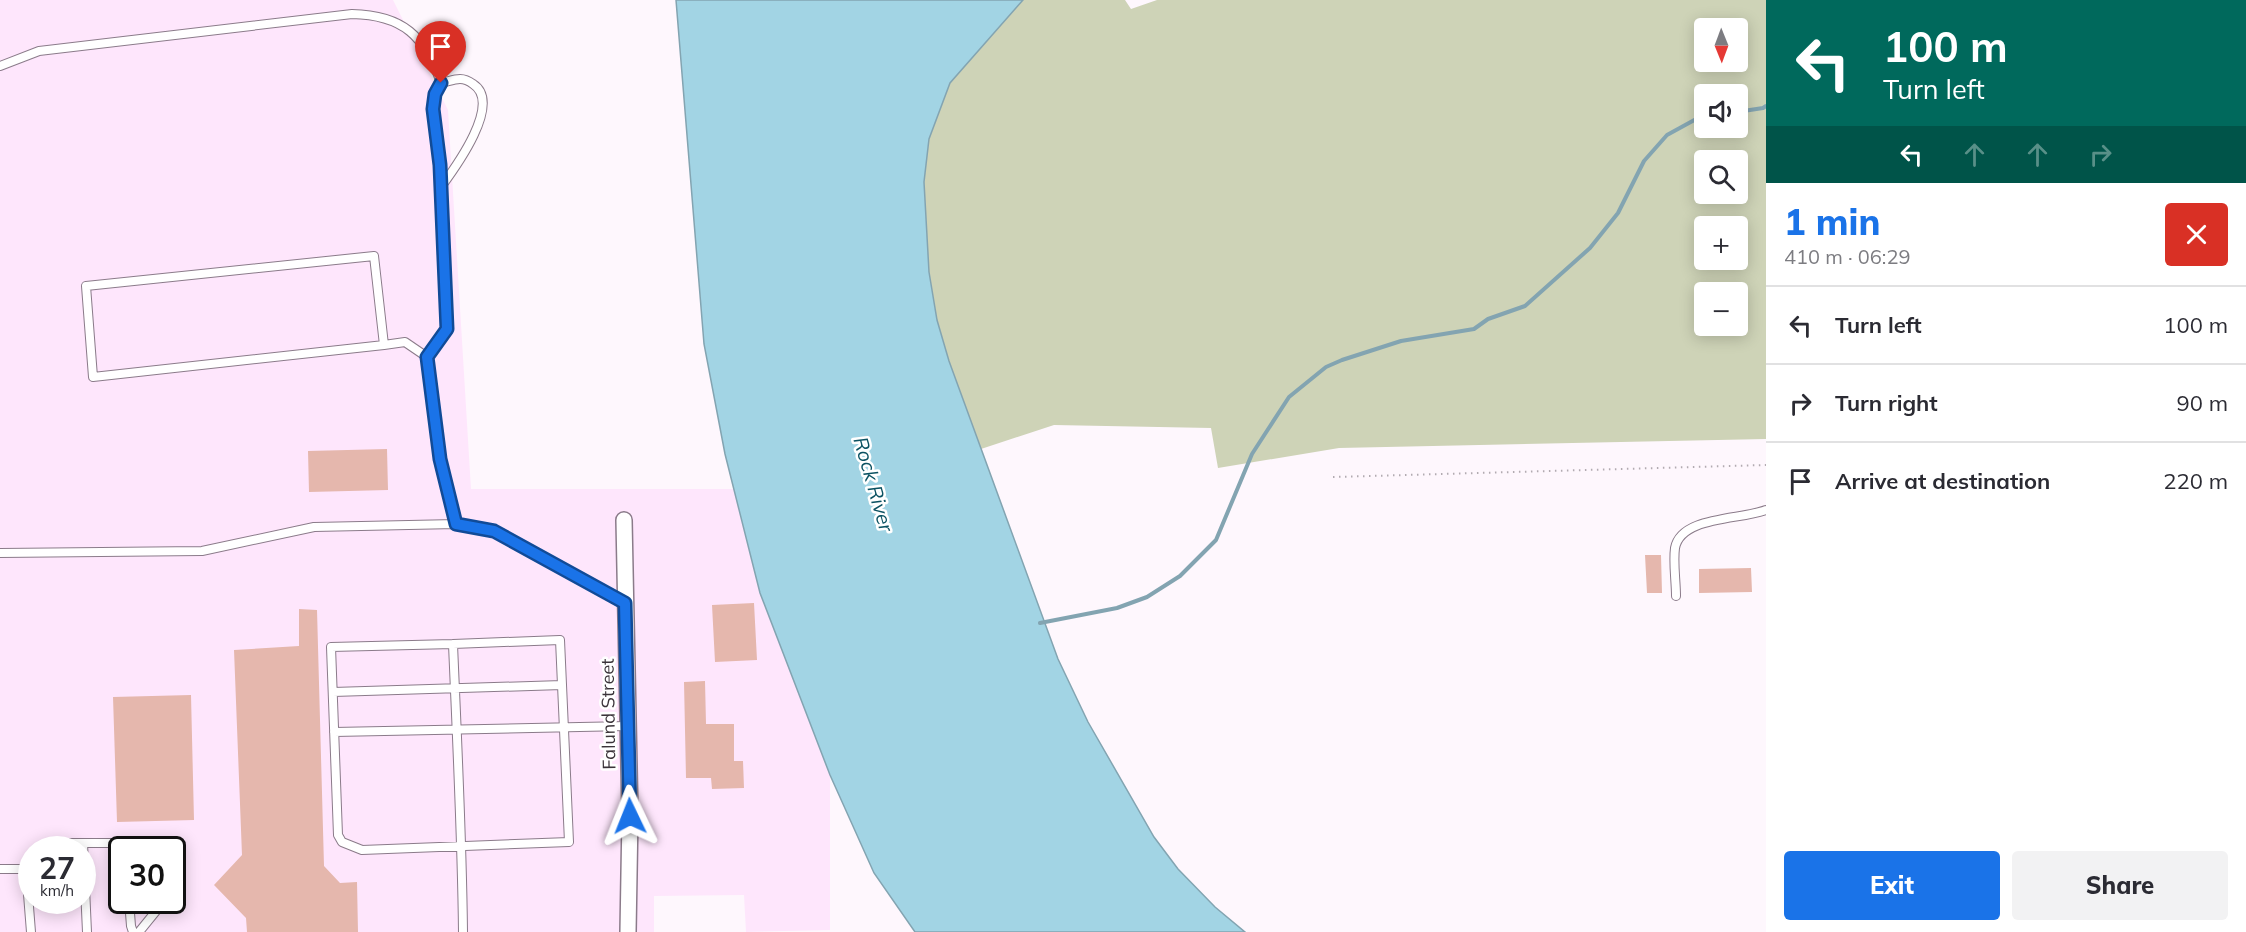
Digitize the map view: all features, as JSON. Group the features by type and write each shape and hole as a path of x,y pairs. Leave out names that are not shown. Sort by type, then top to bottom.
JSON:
{"street":[{"name":"Falund Street","path":"624,520 630,816 628,932"}],"lane":[{"path":"0,66 39,51 352,14 373,14 404,25 433,60 441,83"},
{"path":"441,187 453,172 479,124 483,99 478,87 461,78 441,83 435,94 433,109 440,165 447,329 427,357 440,459 456,524"},
{"path":"384,345 374,256 86,286 93,377 384,345 405,342 427,357"},
{"path":"1676,596 1675,547 1680,536 1694,526 1766,510"},
{"path":"0,553 202,551 314,527 456,524 494,531 625,603"},
{"path":"560,640 562,685 569,842 362,850 342,842 338,835 331,647 560,640"},
{"path":"453,644 463,932"},
{"path":"333,692 562,685"},
{"path":"334,732 628,726"},
{"path":"0,869 26,869 31,932"},
{"path":"86,914 87,932"},
{"path":"130,914 130,926 133,932"},
{"path":"139,932 154,914"}],"path":[{"path":"1333,477 1766,465"}],"shaded area":[{"path":"0,0 393,0 448,110 471,489 734,489 760,593 830,775 830,930 746,932 744,895 654,896 654,932 0,932"}],"green space":[{"path":"1023,0 1125,0 1131,9 1157,0 1766,0 1766,439 1339,448 1218,468 1211,428 1054,425 981,449 949,361 937,320 929,272 924,182 929,139 950,83"}],"water":[{"name":"Rock River","path":"676,0 1023,0 950,83 929,139 924,182 929,272 937,320 949,361 1058,659 1088,722 1154,837 1178,869 1215,907 1245,932 915,932 874,873 830,775 760,593 725,454 704,344"}],"building":[{"path":"387,449 388,490 309,492 308,451"},
{"path":"1645,555 1661,555 1662,593 1647,593"},
{"path":"1751,568 1752,592 1699,593 1699,569"},
{"path":"754,603 757,660 715,662 712,605"},
{"path":"299,609 317,610 324,866 340,883 357,882 358,932 247,932 246,918 214,885 242,855 234,650 299,646"},
{"path":"705,681 706,724 734,724 734,761 743,761 744,788 712,789 711,778 686,778 684,682"},
{"path":"191,695 194,820 117,822 113,697"}],"waterway":[{"path":"1748,110 1766,106"},
{"path":"1040,623 1117,608 1147,597 1180,576 1216,540 1252,454 1289,397 1326,367 1342,360 1401,341 1474,329 1488,319 1525,306 1590,248 1618,213 1644,161 1667,135 1694,120"}],"route":[{"path":"441,83 435,94 433,109 440,165 447,329 427,357 440,459 456,524 494,531 625,603 630,816"}]}
